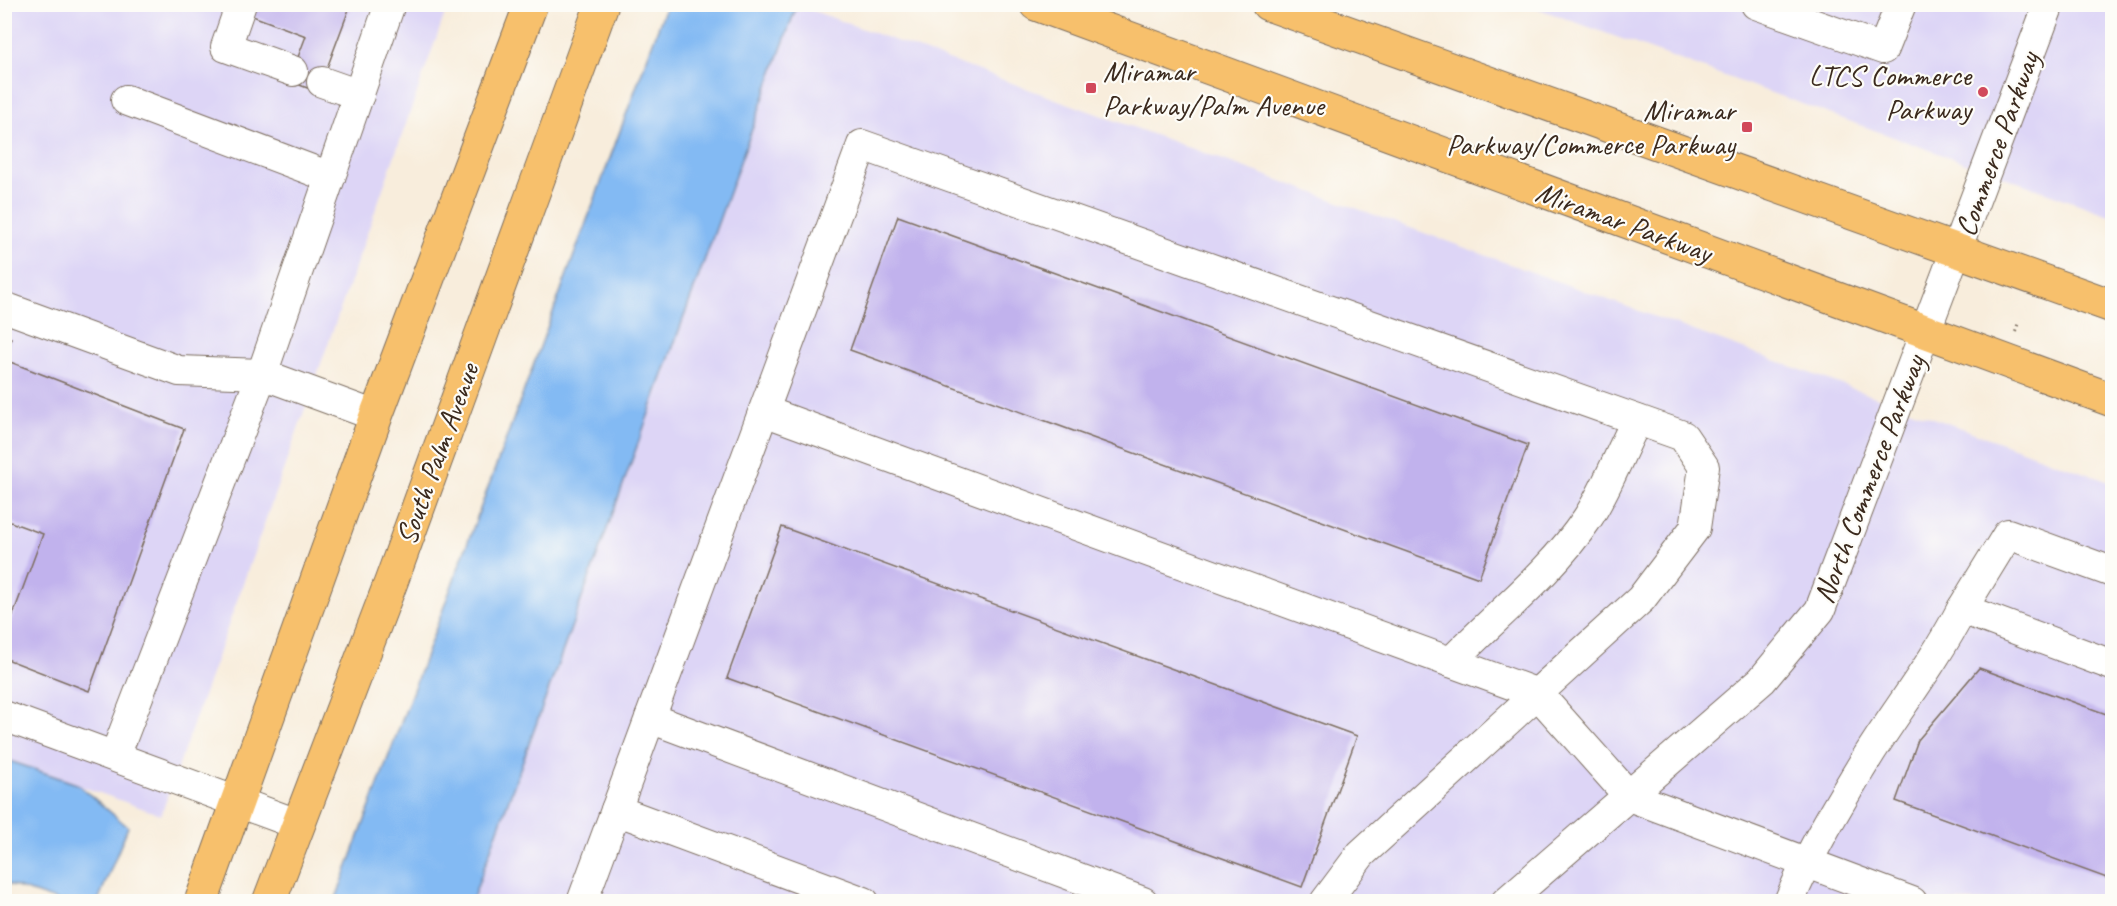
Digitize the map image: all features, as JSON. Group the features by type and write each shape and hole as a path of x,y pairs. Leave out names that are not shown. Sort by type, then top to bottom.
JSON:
{"main road":[{"path":"201,902 376,416 531,4"},
{"name":"South Palm Avenue","path":"268,902 391,582 602,4"},
{"name":"Miramar Parkway","path":"1036,4 2112,400"},
{"path":"1268,4 2112,306"}],"street":[{"path":"241,4 226,47 293,71"},
{"path":"115,756 262,374 390,4"},
{"path":"1756,4 1883,49 1901,4"},
{"name":"Commerce Parkway","path":"1958,250 2049,4"},
{"path":"322,81 359,95"},
{"path":"126,100 330,177"},
{"path":"589,900 616,810 862,145 1683,436 1704,467 1695,528 1641,599 1361,854 1325,902"},
{"name":"North Commerce Parkway","path":"1506,902 1762,680 1820,610 1958,250"},
{"path":"4,307 179,371 262,374 376,416"},
{"path":"764,411 1538,694 1629,796 1912,902"},
{"path":"1451,663 1486,626 1543,574 1588,518 1636,420"},
{"path":"1789,902 1806,862 1868,756 1947,638 2008,534 2112,572"},
{"path":"1962,609 2112,665"},
{"path":"4,717 297,824"},
{"path":"650,718 1143,902"},
{"path":"616,810 864,902"}],"shaded area":[{"path":"4,5 448,5 161,815 5,759"},
{"path":"797,5 2112,483 2112,901 472,902"},
{"path":"1528,5 2112,5 2112,216"}],"water":[{"path":"667,4 797,5 472,901 335,901"},
{"path":"4,759 77,784 128,827 98,901 58,901 5,883"}],"building":[{"path":"254,4 351,4 318,92 289,81 306,36 250,15"},
{"path":"898,216 1528,445 1479,578 850,350"},
{"path":"4,336 11,338 5,357 4,357"},
{"path":"5,360 184,429 89,691 4,658 4,639 43,534 5,520"},
{"path":"782,527 1357,736 1302,887 727,678"},
{"path":"1979,668 2112,716 2112,880 1896,801 1918,740"}],"place":[{"name":"Miramar Parkway/Palm Avenue","path":"1091,88"},
{"name":"LTCS Commerce Parkway","path":"1983,92"},
{"name":"Miramar Parkway/Commerce Parkway","path":"1747,127"}]}
